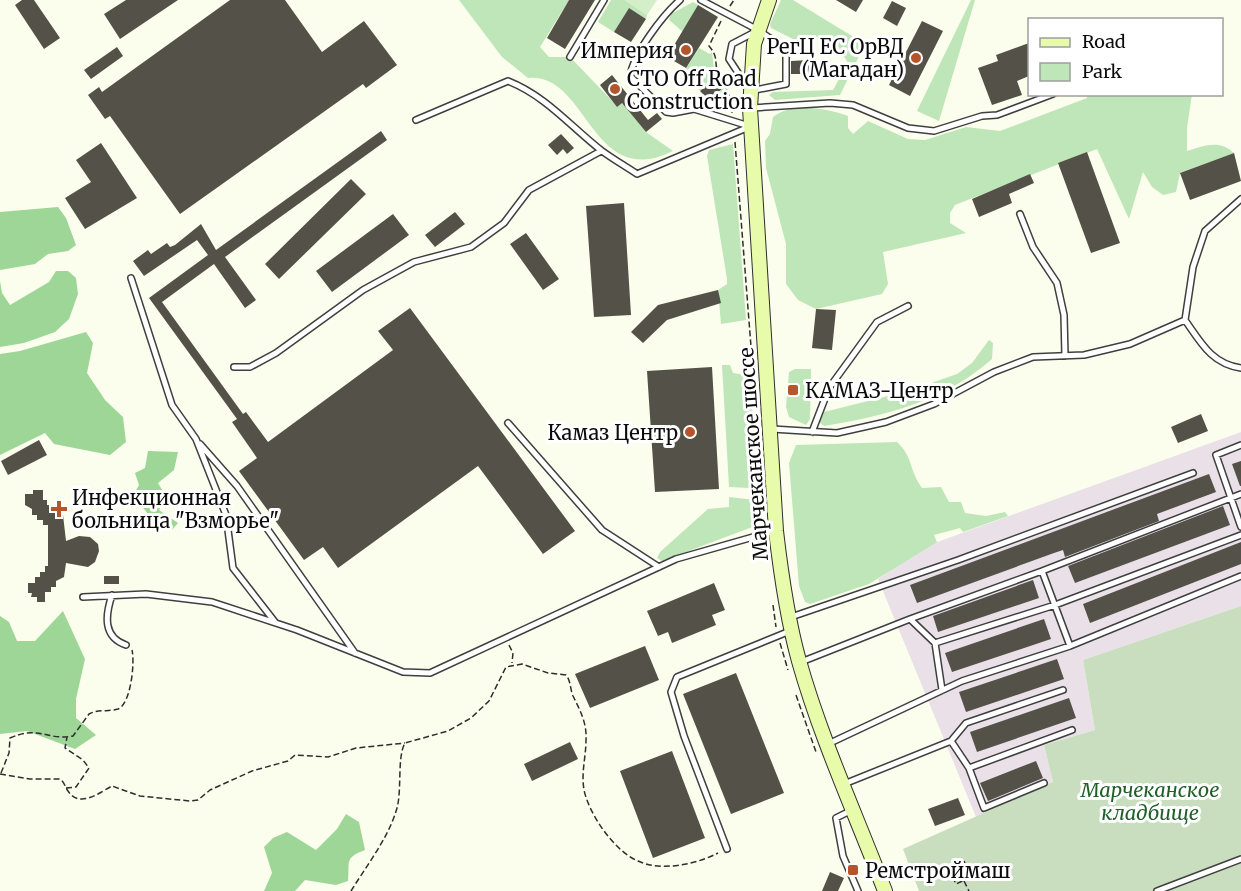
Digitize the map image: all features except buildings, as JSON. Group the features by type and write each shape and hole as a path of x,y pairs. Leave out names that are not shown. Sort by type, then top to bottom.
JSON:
{"street":[{"name":"Марчеканское шоссе","path":"769,0 758,30 750,108 776,531 790,624 800,663 828,744 885,891"}],"lane":[{"path":"570,57 604,0"},
{"path":"680,0 638,52 630,76 666,112 673,114 694,109 751,126"},
{"path":"700,0 758,30 786,49 786,84 750,91 729,59 730,51 732,44 758,30"},
{"path":"416,120 508,81 525,87 562,114 601,151 637,174 751,126"},
{"path":"750,108 807,103 853,105 908,128 934,131 982,116 997,115 1048,96"},
{"path":"234,367 250,367 276,353 363,290 414,262 471,247 504,223 529,190 601,151"},
{"path":"1241,199 1205,231 1193,267 1185,321 1210,355 1223,364 1241,368"},
{"path":"1020,213 1033,246 1057,283 1064,315 1065,356"},
{"path":"132,278 172,405 196,439 237,486 356,655"},
{"path":"812,432 829,388 877,322 908,306"},
{"path":"770,429 837,433 886,422 934,404 994,372 1033,357 1084,355 1130,344 1185,321"},
{"path":"508,423 602,530 659,567"},
{"path":"196,439 226,515 233,568 276,623"},
{"path":"1241,446 1216,455 1241,527"},
{"path":"727,849 684,736 671,692 677,677 790,624 1193,473"},
{"path":"800,663 910,618 1042,571 1241,494"},
{"path":"83,597 146,594 212,602 276,623 403,672 430,673 659,567 707,549 776,531"},
{"path":"935,643 1055,605 1241,535"},
{"path":"1042,571 1070,646"},
{"path":"828,744 962,681 1070,646 1241,576"},
{"path":"112,595 106,611 109,633 116,642 126,645"},
{"path":"910,618 935,643 942,690"},
{"path":"844,784 951,741 966,723 1064,690"},
{"path":"969,768 1072,730"},
{"path":"951,741 969,768 984,808 1044,783"},
{"path":"854,809 836,818 843,856 858,891"},
{"path":"1157,891 1241,859"}],"path":[{"path":"715,52 709,45 734,0"},
{"path":"508,643 513,653 512,664"},
{"path":"126,645 132,650 133,658 127,701 120,708 89,714 77,732 67,736 54,737 33,731 10,738 9,753 0,774 30,779 60,779 72,796 82,799 89,799 112,786 140,796 198,800 210,790 252,771 288,761 295,755 328,757 356,748 405,743 448,731 471,718 489,701 503,672 512,664 522,664 548,673 566,675 570,680 572,695 582,712 587,738 582,772 587,803 597,822 625,852 638,861 672,865 707,859 727,849"},
{"path":"66,788 76,787 89,768 88,764 65,748 67,736"},
{"path":"351,891 397,811 402,752 405,743"},
{"path":"964,861 971,877 964,880 956,884 948,868 964,861"},
{"path":"964,880 969,891"}],"shaded area":[{"path":"1241,432 1241,606 1083,660 1095,730 1044,745 1053,782 976,817 878,579 929,545"}],"green space":[{"path":"459,0 569,0 540,47 549,57 570,57 617,106 622,103 646,132 673,151 646,159 624,156 607,144 564,93 548,81 528,78 502,57"},
{"path":"611,0 625,0 647,15 646,19 629,8 614,32 598,22"},
{"path":"625,0 657,0 647,15"},
{"path":"781,0 793,0 865,44 840,95 775,100 769,95 773,92 833,90 848,63 834,40 793,39 771,28 770,24"},
{"path":"971,0 975,0 939,121 917,111"},
{"path":"693,2 698,5 683,32 669,20 671,14"},
{"path":"699,48 710,54 712,52 715,77 700,91 696,86 683,83 686,68"},
{"path":"724,87 726,109 717,111 709,100"},
{"path":"1087,96 1192,96 1187,128 1187,151 1217,145 1234,153 1180,173 1176,192 1163,195 1152,187 1143,172 1129,219 1097,149 955,205 950,213 950,223 966,233 883,252 888,284 882,294 816,309 798,300 786,284 786,244 766,168 765,141 770,134 773,117 781,112 799,108 830,111 848,116 848,128 853,134 868,121 908,139 925,140 966,127 1000,131 1087,98"},
{"path":"733,144 746,320 721,324 718,290 727,284 727,279 707,156 709,150"},
{"path":"58,207 66,218 76,245 68,251 48,254 35,264 0,270 0,212"},
{"path":"56,271 68,271 76,278 78,294 69,319 55,332 24,343 0,347 0,281 2,293 10,305 49,282"},
{"path":"86,332 93,343 87,373 105,400 123,417 126,442 110,455 54,444 45,433 0,455 0,354 20,351"},
{"path":"989,340 993,343 992,359 974,374 934,396 869,417 824,426 819,422 824,412 908,391 957,374 972,363"},
{"path":"722,365 730,365 733,373 751,376 755,480 749,488 729,487"},
{"path":"795,369 811,369 810,419 806,425 789,417 786,407 789,372"},
{"path":"897,442 909,458 922,488 941,487 949,502 961,502 965,513 986,516 1005,512 1008,516 963,532 960,528 934,535 937,542 869,584 810,604 805,602 799,586 789,463 796,445"},
{"path":"148,451 178,452 174,470 158,483 167,498 159,510 178,523 172,530 155,522 133,496 139,485 135,473 145,468"},
{"path":"729,497 755,500 758,521 755,526 662,561 657,558 660,552 708,509 729,507"},
{"name":"Марчеканское кладбище","path":"1241,606 1241,891 919,891 903,849 1053,782 1044,745 1095,730 1083,660"},
{"path":"63,611 85,659 76,699 76,718 96,735 75,749 27,731 0,734 0,616 9,622 17,641 35,641"},
{"path":"346,814 359,822 365,850 354,855 349,861 348,881 336,885 305,880 295,891 264,891 272,873 264,847 273,838 287,832 316,850 337,829"}],"place":[{"name":"Империя","path":"686,50"},
{"name":"РегЦ ЕС ОрВД (Магадан)","path":"916,58"},
{"name":"СТО Off Road Construction","path":"615,89"},
{"name":"КАМАЗ-Центр","path":"793,390"},
{"name":"Камаз Центр","path":"690,432"},
{"name":"Инфекционная больница \"Взморье\"","path":"59,509"},
{"name":"Ремстроймаш","path":"853,870"}]}
